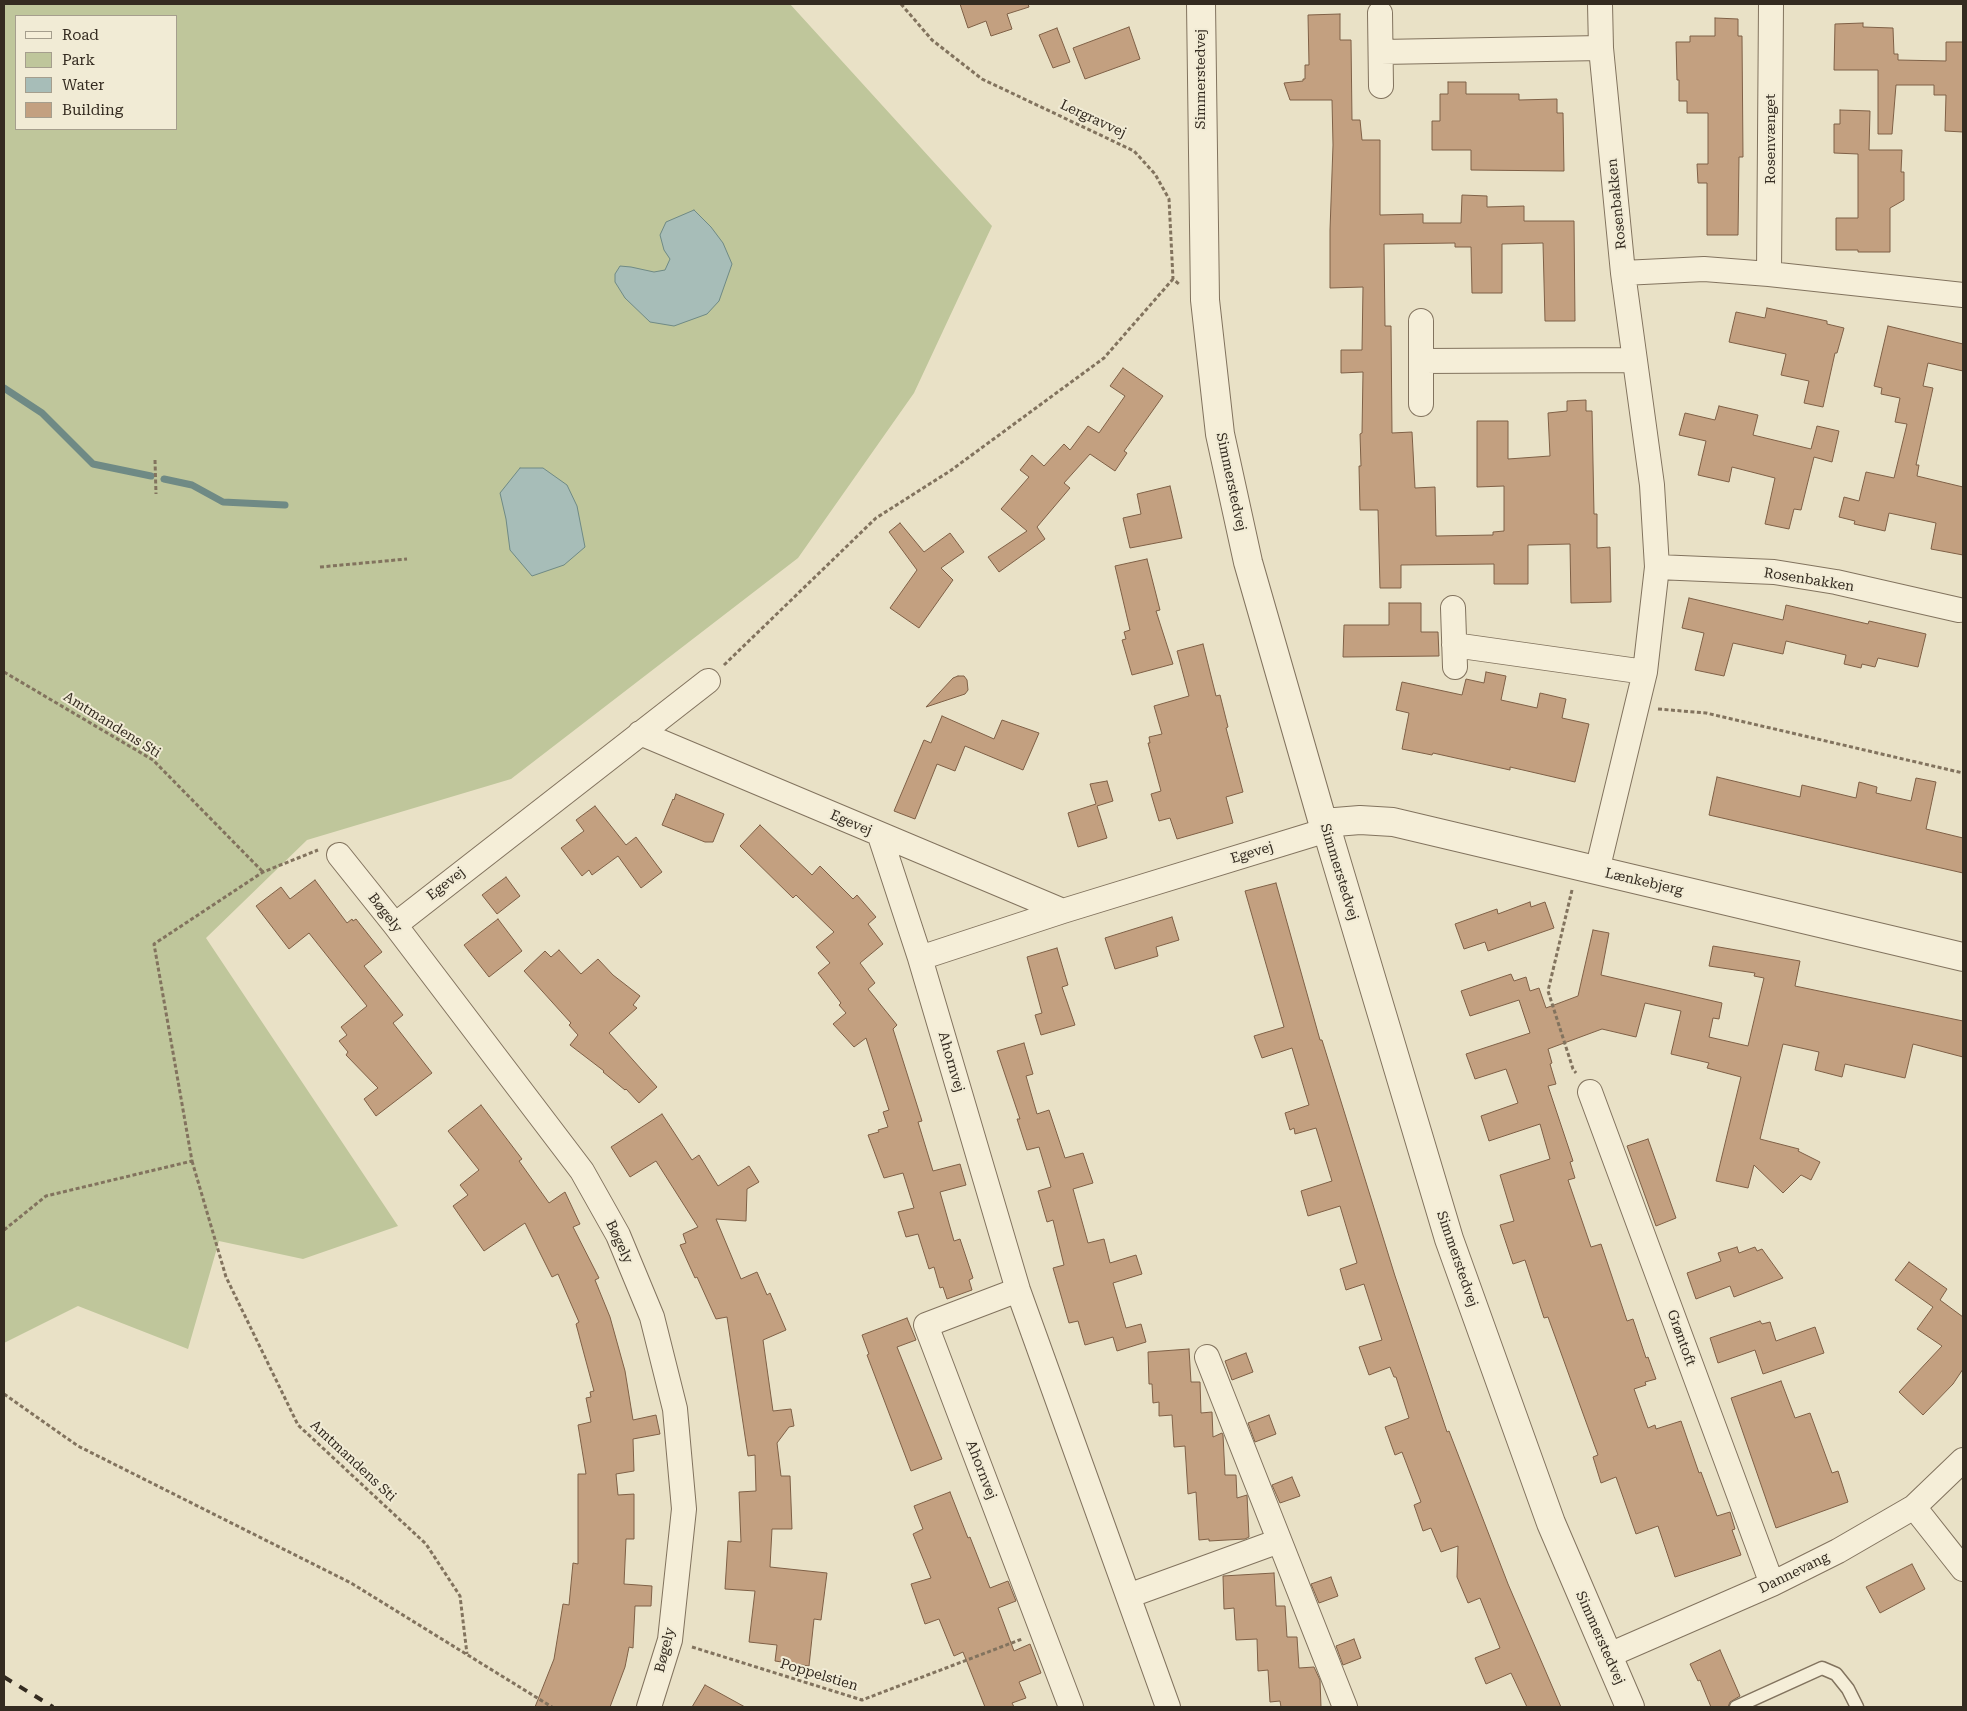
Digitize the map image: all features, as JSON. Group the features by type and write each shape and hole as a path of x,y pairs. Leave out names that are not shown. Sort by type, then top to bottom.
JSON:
{"street":[{"name":"Simmerstedvej","path":"1201,4 1205,300 1220,434 1248,562 1449,1239 1550,1524 1630,1707"},
{"name":"Rosenbakken","path":"1587,869 1636,708 1645,672 1657,567 1652,485 1623,273 1601,48 1600,4"},
{"name":"Rosenvænget","path":"1770,274 1771,4"},
{"path":"1380,13 1381,86"},
{"path":"1381,52 1601,48"},
{"path":"1623,273 1704,269 1770,274 1963,295"},
{"path":"1421,321 1421,404"},
{"path":"1421,361 1634,360"},
{"name":"Rosenbakken","path":"1657,567 1774,572 1836,582 1959,610"},
{"path":"1453,608 1455,656 1645,672"},
{"name":"Egevej","path":"395,925 708,681"},
{"name":"Egevej","path":"640,733 880,836 1063,911"},
{"name":"Lænkebjerg","path":"1325,826 1360,820 1393,822 1963,957"},
{"name":"Egevej","path":"920,958 1325,826"},
{"name":"Ahornvej","path":"880,836 920,958 1018,1290 1168,1707"},
{"name":"Bøgely","path":"339,855 395,925 582,1171 618,1234 652,1317 675,1410 684,1510 670,1640 649,1707"},
{"name":"Grøntoft","path":"1590,1092 1772,1584"},
{"name":"Ahornvej","path":"1018,1290 926,1325 1072,1707"},
{"path":"1207,1357 1344,1707"},
{"name":"Dannevang","path":"1607,1656 1772,1584 1838,1552 1914,1507 1963,1460"},
{"path":"1914,1507 1963,1569"},
{"path":"1128,1596 1279,1541"}],"lane":[{"path":"1736,1707 1822,1668 1836,1674 1848,1689 1857,1707"}],"path":[{"name":"Lergravvej","path":"901,4 932,40 982,79 1134,151 1155,174 1169,199 1173,279"},
{"path":"708,681 876,518 950,471 1104,358 1173,279 1205,300"},
{"path":"155,460 156,494"},
{"path":"320,567 407,559"},
{"name":"Amtmandens Sti","path":"4,672 153,760 263,872 154,944 192,1162 226,1277 298,1425 426,1544 460,1596 467,1654"},
{"path":"1636,708 1706,713 1963,773"},
{"path":"263,872 317,850 339,855"},
{"path":"1587,869 1548,991 1573,1069 1590,1092"},
{"path":"4,1230 46,1196 192,1162"},
{"path":"4,1394 78,1446 350,1583 552,1707"},
{"name":"Poppelstien","path":"670,1640 862,1700 1042,1631"}],"green space":[{"path":"4,4 790,4 992,226 914,393 798,558 511,779 307,840 206,938 398,1226 303,1259 219,1241 188,1349 78,1306 4,1343"}],"water":[{"path":"694,210 711,227 723,243 732,264 719,301 707,314 674,326 650,322 625,298 615,282 615,274 620,266 654,272 665,270 670,259 664,250 660,235 666,222"},
{"path":"520,468 543,468 567,485 577,506 585,547 564,565 532,576 510,550 500,493"}],"building":[{"path":"960,4 1028,4 1029,7 1007,14 1012,29 991,36 986,21 968,28"},
{"path":"1340,14 1340,40 1351,40 1352,120 1360,120 1362,140 1380,140 1380,215 1423,214 1423,223 1461,223 1462,195 1487,196 1487,207 1524,206 1524,221 1574,221 1575,321 1545,321 1543,243 1502,244 1502,293 1472,293 1471,247 1455,247 1455,243 1384,244 1385,326 1391,326 1392,433 1412,432 1415,488 1435,487 1436,536 1493,535 1493,532 1504,531 1504,486 1477,487 1477,421 1508,421 1508,459 1550,456 1548,413 1567,411 1567,401 1586,400 1586,411 1592,411 1594,514 1597,514 1597,548 1610,547 1611,602 1571,603 1570,544 1528,545 1528,584 1494,584 1494,564 1401,565 1401,588 1380,588 1378,510 1360,510 1359,466 1361,466 1360,434 1362,433 1363,372 1341,373 1341,350 1362,350 1363,287 1330,288 1332,100 1290,100 1284,83 1303,81 1305,79 1305,65 1309,65 1308,15"},
{"path":"1715,18 1738,19 1738,36 1742,36 1743,157 1739,157 1738,235 1707,235 1707,183 1698,183 1697,164 1708,164 1708,113 1687,113 1687,101 1679,101 1676,42 1690,42 1690,36 1715,36"},
{"path":"1863,23 1863,27 1893,28 1894,54 1898,54 1898,60 1946,61 1946,42 1963,42 1963,132 1945,131 1946,95 1934,95 1934,85 1896,85 1892,134 1878,134 1878,70 1834,70 1835,24"},
{"path":"1129,27 1140,59 1085,79 1073,48"},
{"path":"1057,28 1070,62 1053,68 1039,35"},
{"path":"1448,82 1466,82 1466,94 1519,94 1519,100 1557,99 1557,113 1563,113 1564,171 1471,170 1471,150 1432,150 1432,121 1440,121 1440,94 1448,94"},
{"path":"1840,110 1870,111 1869,150 1902,150 1901,172 1904,172 1904,200 1890,208 1890,252 1836,250 1836,218 1858,218 1858,154 1834,153 1834,124 1840,124"},
{"path":"1767,308 1827,321 1827,324 1844,328 1837,353 1835,353 1823,407 1804,403 1809,381 1781,375 1786,354 1729,342 1736,312 1765,318"},
{"path":"1888,326 1963,344 1963,371 1928,363 1923,386 1933,388 1916,465 1919,465 1917,476 1963,487 1963,555 1931,549 1936,523 1889,513 1885,531 1854,524 1855,521 1839,517 1844,497 1859,501 1866,472 1894,478 1907,424 1895,422 1900,398 1881,394 1882,388 1874,386"},
{"path":"1123,368 1163,396 1124,451 1127,453 1115,471 1090,454 1064,483 1070,488 1037,527 1045,539 999,572 988,557 1027,531 1001,509 1029,477 1020,470 1032,455 1044,466 1064,444 1070,450 1088,426 1099,433 1125,396 1110,386"},
{"path":"1719,406 1758,415 1753,435 1811,449 1817,426 1839,431 1832,462 1814,457 1801,510 1794,509 1789,529 1765,524 1775,478 1732,467 1729,482 1698,475 1706,441 1679,435 1685,413 1715,420"},
{"path":"1170,486 1182,538 1130,548 1123,518 1141,514 1137,494"},
{"path":"900,523 924,552 950,533 964,552 941,568 953,580 919,628 890,608 917,570 889,532"},
{"path":"1147,559 1160,610 1156,611 1173,664 1132,675 1122,640 1126,639 1124,632 1130,630 1115,566"},
{"path":"1689,598 1783,620 1786,605 1868,624 1869,621 1926,634 1918,667 1878,658 1875,667 1862,664 1861,668 1844,664 1846,655 1786,641 1783,654 1733,643 1724,676 1695,670 1704,633 1682,628"},
{"path":"1389,603 1421,603 1421,632 1438,632 1439,656 1343,657 1344,625 1389,625"},
{"path":"1203,644 1216,696 1220,695 1228,727 1226,728 1243,792 1226,797 1233,823 1177,839 1170,818 1159,821 1151,794 1161,791 1148,743 1150,743 1149,737 1162,734 1154,706 1189,696 1177,651"},
{"path":"1486,672 1506,676 1501,700 1537,708 1540,693 1566,699 1562,718 1589,724 1575,782 1510,767 1510,770 1433,753 1432,755 1402,749 1409,713 1396,710 1402,682 1462,695 1466,679 1484,683"},
{"path":"964,676 967,680 968,690 965,694 926,707 953,678"},
{"path":"942,716 994,739 1002,720 1039,733 1023,770 965,746 955,771 937,764 915,819 894,811 924,740 931,743"},
{"path":"1717,777 1800,797 1802,785 1856,798 1859,782 1877,787 1876,793 1911,801 1916,778 1936,782 1926,829 1963,838 1963,873 1709,815"},
{"path":"1107,781 1113,801 1097,806 1107,838 1078,847 1068,813 1096,804 1090,784"},
{"path":"676,794 724,814 713,842 705,842 662,825"},
{"path":"595,806 626,845 636,837 662,872 641,888 618,856 592,875 589,870 582,876 561,848 584,831 576,820"},
{"path":"760,825 812,875 820,866 853,899 857,895 876,917 868,924 883,944 860,963 875,983 868,989 897,1025 893,1029 922,1121 918,1122 933,1171 960,1164 966,1185 940,1192 954,1241 960,1239 973,1278 969,1280 972,1290 947,1299 943,1287 940,1288 934,1267 929,1269 918,1234 906,1237 898,1212 914,1208 903,1173 884,1178 868,1135 888,1127 883,1112 889,1110 866,1038 854,1047 833,1024 846,1013 839,1005 841,1003 818,973 830,963 816,947 834,932 796,895 793,898 740,846"},
{"path":"506,877 520,896 497,914 482,895"},
{"path":"315,880 347,923 352,919 353,921 356,919 382,952 364,966 403,1015 393,1023 432,1073 376,1116 364,1099 378,1088 346,1055 348,1052 339,1041 347,1035 341,1027 367,1006 309,933 289,949 256,906 281,887 290,899"},
{"path":"1276,883 1320,1040 1322,1040 1395,1276 1447,1432 1449,1431 1508,1584 1561,1707 1527,1707 1511,1673 1486,1684 1475,1658 1500,1648 1480,1598 1468,1603 1457,1577 1458,1546 1441,1552 1431,1528 1423,1531 1414,1505 1421,1502 1402,1452 1395,1455 1385,1427 1409,1418 1396,1377 1394,1377 1390,1367 1369,1375 1359,1347 1382,1340 1364,1284 1346,1290 1340,1269 1357,1263 1340,1206 1308,1216 1301,1191 1332,1181 1316,1128 1295,1134 1294,1128 1290,1130 1285,1113 1309,1105 1292,1048 1262,1058 1254,1036 1284,1027 1245,891"},
{"path":"1530,902 1531,907 1545,902 1554,928 1488,951 1485,942 1464,949 1455,924 1497,909 1498,914"},
{"path":"1172,917 1179,940 1156,947 1158,956 1115,969 1105,938"},
{"path":"498,919 522,951 489,977 464,945"},
{"path":"1593,930 1609,933 1601,975 1722,1003 1719,1019 1713,1018 1709,1037 1748,1046 1764,978 1754,976 1755,973 1709,966 1713,946 1800,961 1795,986 1963,1021 1963,1057 1913,1044 1905,1078 1845,1064 1842,1077 1815,1070 1819,1052 1783,1044 1760,1139 1799,1149 1798,1151 1820,1162 1811,1180 1801,1175 1783,1193 1754,1165 1748,1188 1716,1181 1741,1077 1707,1068 1709,1063 1671,1054 1681,1011 1645,1003 1636,1037 1602,1029 1548,1049 1556,1084 1548,1086 1573,1161 1570,1162 1575,1178 1568,1180 1591,1247 1601,1244 1627,1321 1633,1319 1646,1358 1648,1357 1656,1379 1645,1382 1646,1385 1634,1389 1648,1428 1655,1425 1656,1429 1681,1421 1699,1473 1701,1472 1717,1516 1730,1512 1735,1529 1732,1530 1741,1555 1675,1577 1658,1526 1636,1534 1616,1477 1601,1483 1593,1457 1598,1455 1548,1317 1544,1318 1525,1260 1513,1264 1500,1225 1514,1221 1500,1175 1550,1159 1540,1124 1489,1141 1481,1116 1518,1103 1506,1069 1475,1079 1466,1054 1530,1033 1519,1000 1470,1016 1461,991 1511,974 1514,981 1526,977 1530,991 1539,988 1546,1008 1578,996"},
{"path":"1057,948 1068,985 1062,987 1075,1025 1041,1035 1035,1015 1042,1013 1027,957"},
{"path":"559,950 581,974 598,959 613,975 640,996 633,1005 637,1008 609,1033 657,1087 639,1103 626,1089 570,1045 578,1035 569,1025 571,1023 524,971 545,951 551,957"},
{"path":"1024,1043 1033,1074 1026,1076 1037,1114 1049,1110 1065,1158 1083,1153 1093,1183 1073,1189 1088,1243 1104,1239 1110,1263 1136,1255 1142,1274 1113,1283 1126,1328 1141,1324 1146,1342 1117,1351 1113,1337 1085,1345 1078,1321 1069,1323 1053,1268 1064,1265 1053,1220 1047,1222 1038,1191 1051,1187 1039,1147 1027,1150 1017,1119 1020,1119 997,1051"},
{"path":"481,1105 522,1159 519,1161 549,1203 565,1192 580,1224 573,1227 599,1278 595,1280 610,1317 625,1371 633,1420 656,1415 660,1434 633,1439 634,1471 616,1474 618,1495 634,1494 634,1539 626,1539 624,1584 652,1586 651,1606 635,1606 633,1648 629,1647 625,1667 610,1707 535,1707 554,1659 563,1604 569,1605 573,1563 578,1564 578,1474 586,1474 578,1425 591,1422 586,1398 591,1397 590,1392 594,1391 576,1324 579,1322 558,1274 552,1277 525,1223 484,1251 453,1206 468,1195 460,1185 479,1170 448,1131"},
{"path":"662,1114 692,1160 699,1155 718,1186 749,1166 759,1182 747,1189 746,1221 716,1219 741,1279 757,1272 767,1295 770,1293 786,1330 763,1340 773,1411 791,1409 794,1426 789,1427 777,1443 781,1476 790,1476 792,1529 772,1529 770,1567 827,1573 821,1620 814,1619 809,1666 775,1661 777,1645 749,1642 755,1591 725,1589 728,1541 741,1542 739,1492 756,1491 755,1455 748,1456 727,1317 716,1319 697,1277 695,1278 680,1245 686,1243 683,1234 698,1227 656,1161 630,1177 611,1147"},
{"path":"1648,1139 1676,1218 1656,1226 1627,1146"},
{"path":"1737,1247 1739,1253 1755,1247 1757,1251 1762,1249 1783,1278 1734,1297 1730,1286 1696,1299 1687,1273 1721,1261 1718,1253"},
{"path":"1909,1262 1947,1289 1940,1300 1963,1317 1963,1369 1953,1384 1923,1415 1899,1392 1942,1346 1917,1329 1933,1307 1895,1280"},
{"path":"907,1318 916,1340 897,1347 942,1459 911,1471 867,1355 869,1354 862,1335"},
{"path":"1760,1321 1762,1324 1770,1322 1776,1341 1815,1327 1824,1353 1763,1374 1755,1350 1718,1363 1710,1338"},
{"path":"1189,1349 1191,1382 1200,1382 1201,1413 1212,1412 1213,1437 1222,1433 1223,1435 1225,1475 1236,1475 1237,1498 1247,1495 1249,1537 1245,1539 1199,1540 1196,1492 1188,1494 1185,1446 1174,1447 1172,1415 1159,1416 1159,1402 1153,1403 1152,1384 1149,1384 1148,1352"},
{"path":"1246,1353 1253,1372 1232,1380 1225,1361"},
{"path":"1781,1381 1795,1418 1810,1413 1832,1473 1838,1471 1848,1502 1776,1528 1731,1398"},
{"path":"1269,1415 1276,1434 1255,1442 1248,1423"},
{"path":"1292,1477 1300,1496 1280,1503 1272,1485"},
{"path":"950,1492 990,1588 1008,1581 1016,1601 998,1608 1014,1651 1030,1644 1041,1673 1019,1682 1026,1698 1012,1703 1014,1707 985,1707 963,1652 954,1656 939,1619 925,1624 911,1584 931,1578 913,1534 923,1529 914,1506"},
{"path":"1912,1564 1925,1589 1880,1613 1866,1587"},
{"path":"1274,1573 1276,1606 1285,1606 1287,1637 1297,1637 1299,1668 1314,1667 1320,1680 1321,1707 1281,1707 1280,1701 1270,1702 1268,1670 1258,1671 1257,1639 1236,1640 1234,1608 1224,1609 1223,1576"},
{"path":"1331,1577 1338,1596 1319,1603 1311,1584"},
{"path":"1354,1639 1361,1658 1343,1665 1336,1646"},
{"path":"1720,1650 1740,1696 1730,1702 1728,1707 1711,1707 1700,1680 1698,1681 1690,1664"},
{"path":"705,1685 745,1707 692,1707"}],"waterway":[{"path":"4,388 42,413 93,464 151,476"},
{"path":"164,479 192,485 223,502 285,505"}],"railway":[{"path":"4,1677 53,1707"}]}
